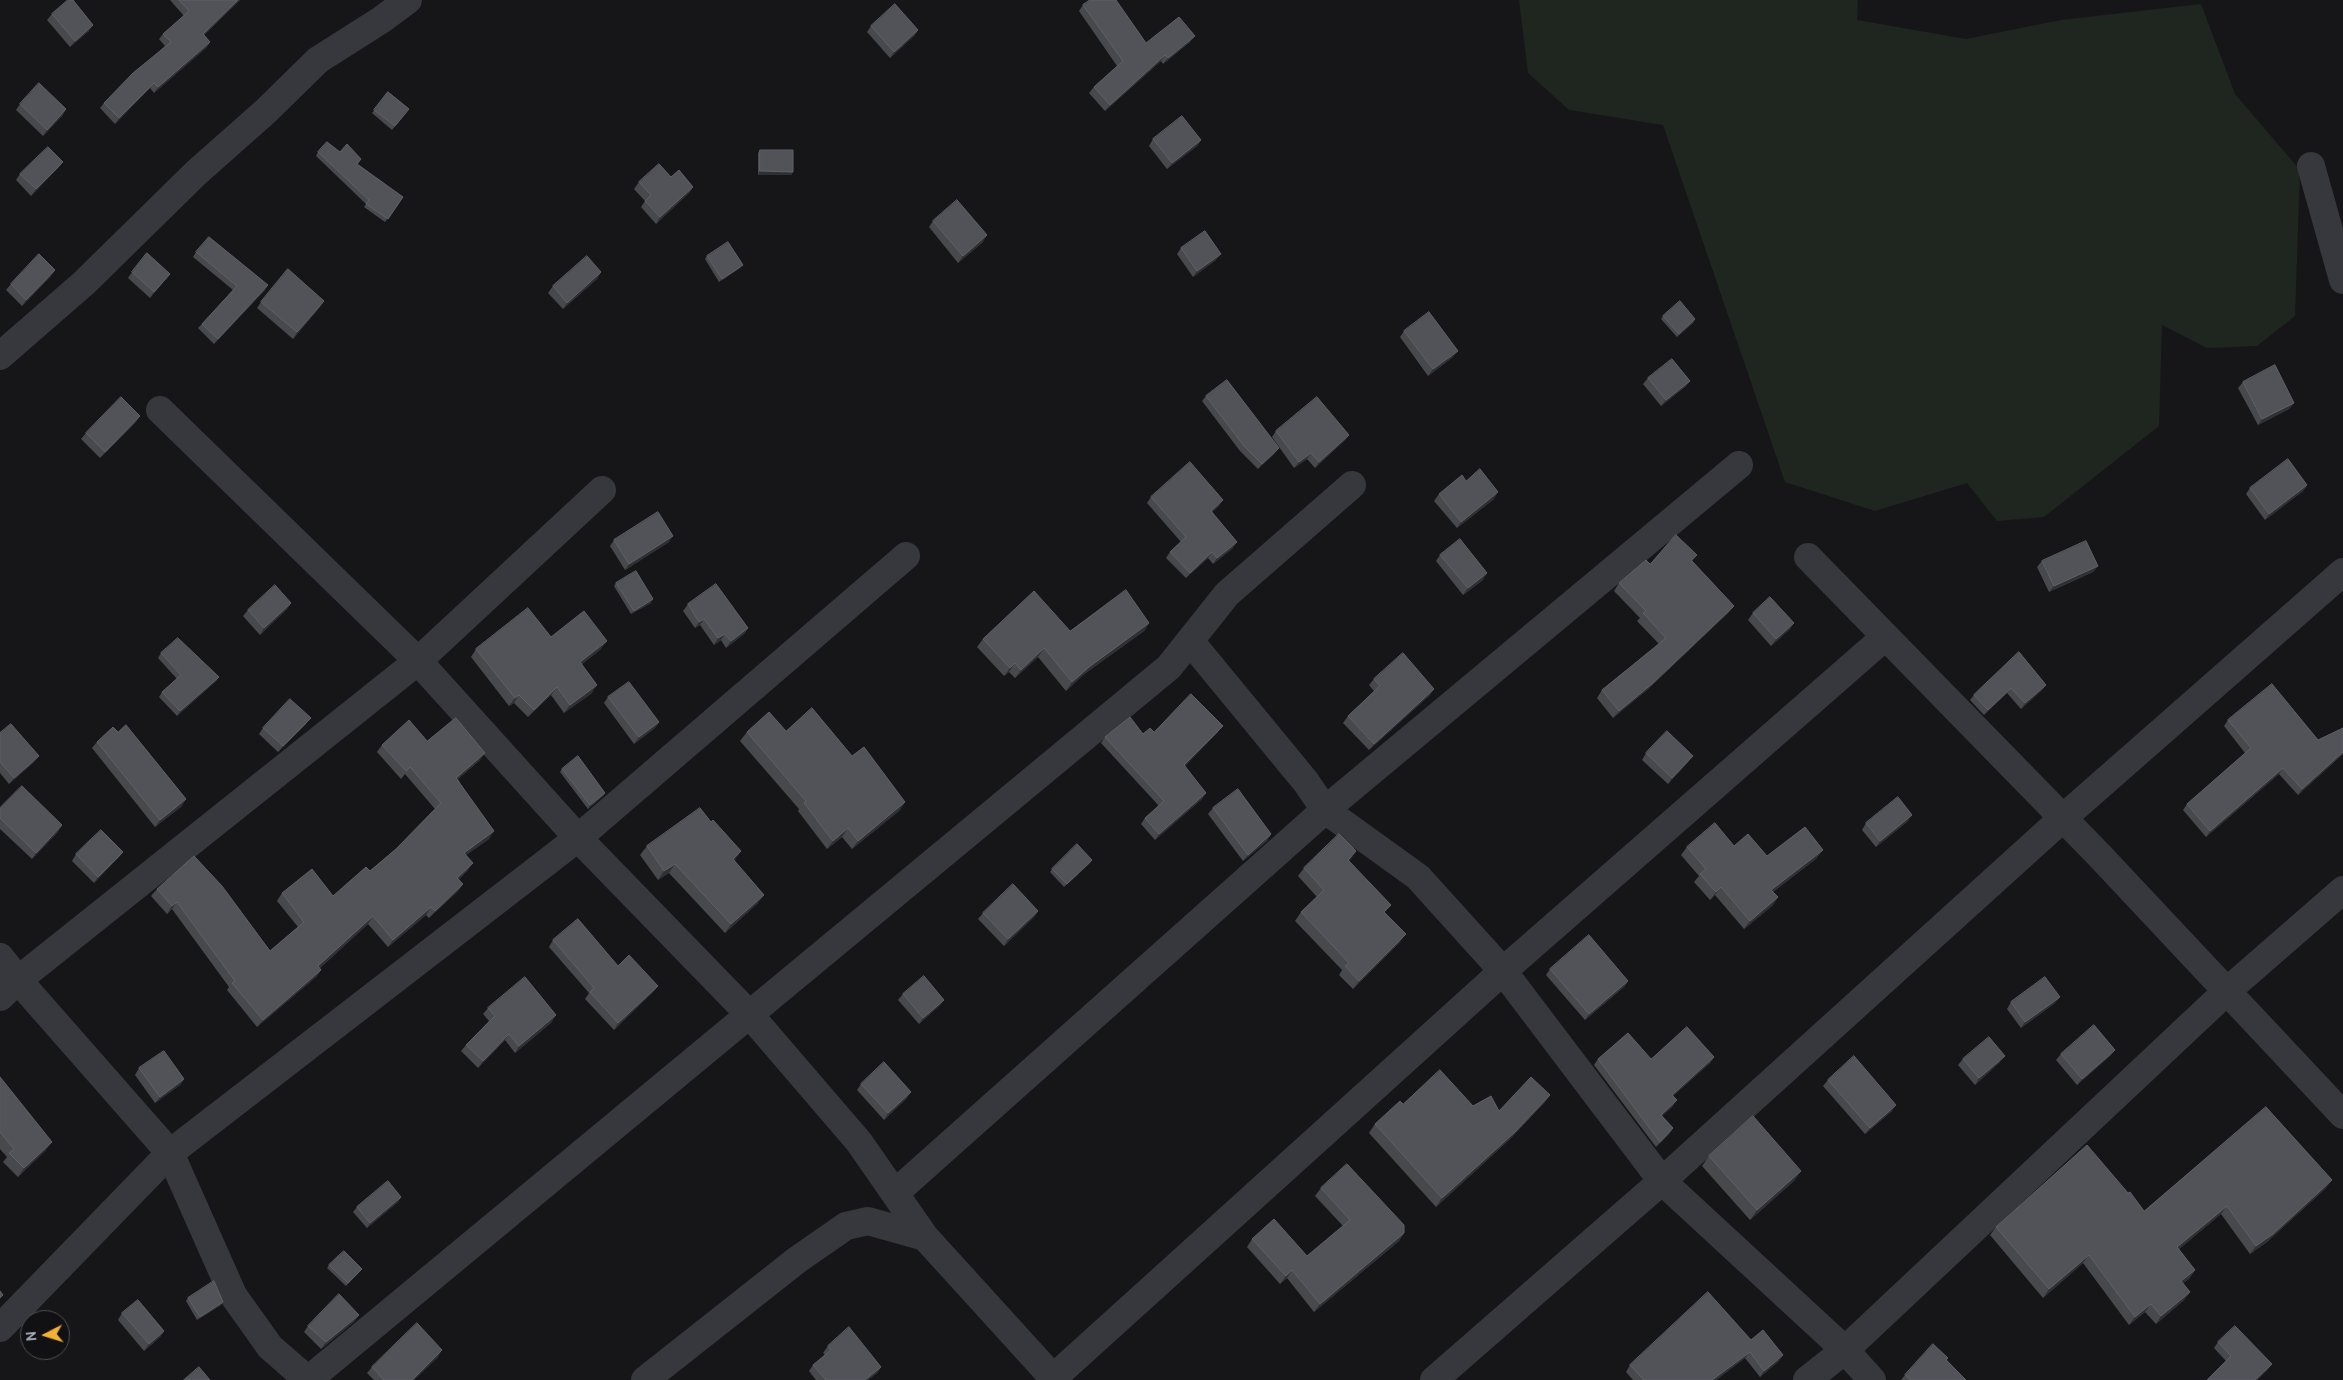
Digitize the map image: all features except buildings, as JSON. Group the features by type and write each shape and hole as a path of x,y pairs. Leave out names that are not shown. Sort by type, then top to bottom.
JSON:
{"street":[{"path":"0,356 90,276 318,60 381,20 408,0"},
{"path":"2311,166 2343,280"},
{"path":"160,410 418,661 578,838 750,1015 859,1142 924,1237 1053,1379 1504,971 1885,637"},
{"path":"895,1193 1325,810 1739,465"},
{"path":"0,957 9,989 170,1154 232,1295 270,1347 308,1380 1169,667 1227,594 1352,485"},
{"path":"9,989 418,661 602,490"},
{"path":"0,1328 170,1154 578,838 906,556"},
{"path":"1808,557 2062,818 2343,1115"},
{"path":"1434,1380 1662,1181 2062,818 2343,572"},
{"path":"1190,641 1306,782 1325,810 1418,877 1504,971 1662,1181 1845,1350 1872,1380"},
{"path":"1808,1380 1845,1350 2227,991 2343,890"},
{"path":"645,1380 796,1260 846,1226 868,1221 924,1237"}],"shaded area":[{"path":"1519,0 1858,0 1857,20 1966,39 2061,20 2201,4 2235,94 2300,170 2295,316 2257,346 2207,348 2162,325 2159,426 2044,517 1997,521 1967,483 1875,511 1785,482 1663,125 1569,110 1528,73"}]}
